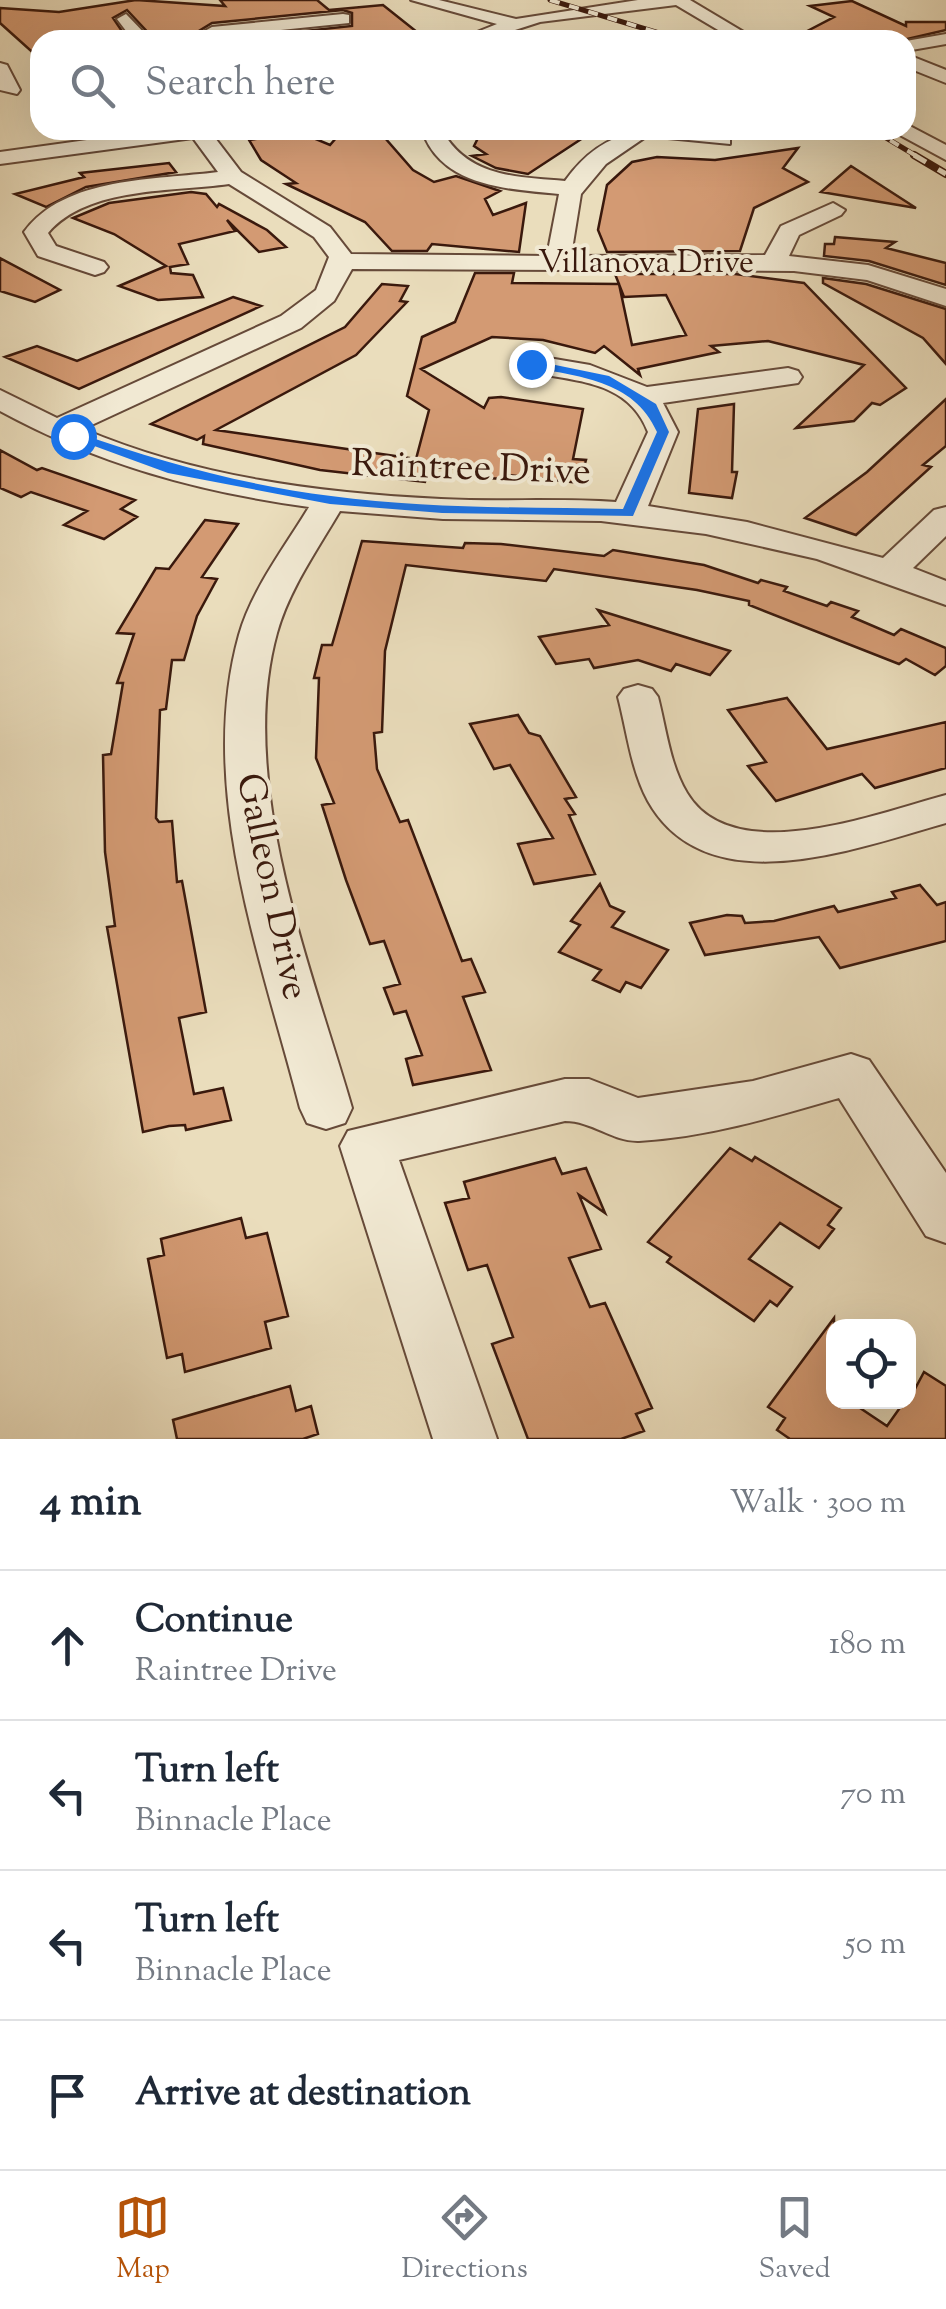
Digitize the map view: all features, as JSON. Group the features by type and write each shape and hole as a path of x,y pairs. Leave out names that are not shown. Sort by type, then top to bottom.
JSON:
{"street":[{"path":"494,30 616,3 679,0 731,30"},
{"path":"408,4 513,23"},
{"path":"408,4 432,20"},
{"path":"219,30 286,16 343,19"},
{"path":"126,19 134,30"},
{"path":"916,46 946,39"},
{"path":"916,55 946,77"},
{"path":"0,69 10,90"},
{"path":"916,136 944,151"},
{"path":"0,158 135,140"},
{"path":"58,429 291,322 332,288 341,262 322,232 234,177 208,140"},
{"path":"436,140 444,156 463,169 500,180 568,188"},
{"path":"558,262 568,188 582,170 628,140"},
{"path":"95,267 47,251 27,226 91,198 234,177"},
{"path":"775,260 788,231 833,210"},
{"name":"Villanova Drive","path":"341,262 775,260 874,275 946,298"},
{"path":"531,364 594,375 641,396 660,420 663,432 628,513"},
{"path":"641,396 788,378"},
{"name":"Raintree Drive","path":"0,399 58,429 172,470 330,500 442,509 628,513 764,536 889,572 946,594"},
{"name":"Galleon Drive","path":"326,1108 250,807 245,752 257,638 330,500"},
{"path":"889,572 946,517"},
{"path":"638,698 669,800 681,816 723,841 779,849 946,809"},
{"path":"465,1439 367,1146 565,1100 615,1108 635,1120 694,1114 852,1074 946,1219"}],"building":[{"path":"136,0 225,6 220,0 317,0 329,10 383,5 414,30 314,30 352,26 352,13 343,10 212,23 201,30 146,30 127,10 113,18 121,30 30,30 30,50 0,23 0,8 59,12"},
{"path":"852,1 906,26 906,22 946,22 946,30 916,37 916,30 809,30 834,17 810,6"},
{"path":"249,140 318,140 330,145 334,140 387,140 413,170 434,182 456,176 500,191 485,199 493,215 526,203 519,252 432,244 427,251 392,251 365,222 286,184 296,183 261,160"},
{"path":"477,140 580,140 528,174 496,168 472,156 486,154 474,146"},
{"path":"798,148 783,168 808,182 754,208 740,251 607,252 598,230 607,185 632,162 657,157 715,160"},
{"path":"169,163 176,172 86,187 46,207 15,194 84,177 80,173"},
{"path":"851,166 916,208 821,192"},
{"path":"191,192 206,194 217,207 219,204 267,230 286,247 259,252 227,220 235,231 179,244 188,264 170,267 171,273 193,275 203,297 158,300 119,286 166,266 114,234 73,218 109,203"},
{"path":"835,237 895,242 886,248 946,263 946,285 869,261 824,256 825,244 834,244"},
{"path":"0,258 60,290 35,302 0,291"},
{"path":"475,273 514,273 512,283 619,284 615,274 735,274 804,283 906,388 880,405 872,403 854,421 796,428 864,365 768,341 711,346 719,352 638,369 640,375 604,346 595,353 543,340 492,337 421,369 484,408 489,398 501,397 583,409 573,459 586,460 579,483 509,475 508,479 483,478 485,470 430,467 425,482 320,470 203,444 204,436 197,440 151,424 345,327 382,284 408,286 400,301 407,302 356,355 216,430 416,459 429,410 407,396 422,337 455,322","holes":["619,284 624,297 666,295 686,335 632,345"]},
{"path":"823,278 866,284 946,309 946,364 923,338 823,283"},
{"path":"233,297 261,306 79,389 5,357 37,346 77,361"},
{"path":"946,399 946,446 923,465 931,467 856,535 805,518 867,472"},
{"path":"734,404 732,472 737,472 732,498 689,493 698,409"},
{"path":"0,450 37,470 42,468 135,500 121,509 137,517 104,539 64,525 87,511 31,492 21,497 0,488"},
{"path":"205,520 238,524 202,577 217,579 197,616 184,660 172,660 166,709 160,710 156,818 159,822 172,821 177,882 182,881 206,1012 179,1018 194,1094 223,1088 231,1120 186,1130 185,1125 143,1132 107,927 115,926 105,852 103,755 111,754 123,683 117,683 134,634 117,633 156,568 169,569"},
{"path":"362,541 463,548 465,543 501,544 604,556 613,550 704,565 758,583 761,580 787,587 784,591 827,606 831,602 858,611 852,617 894,635 901,629 946,648 946,666 935,675 906,659 899,664 749,605 749,601 697,590 554,569 546,581 406,565 385,651 382,732 374,733 377,769 400,822 408,820 462,961 471,959 485,992 463,997 491,1070 413,1085 406,1059 422,1055 406,1011 394,1014 384,988 400,984 384,941 370,944 346,880 322,805 334,803 316,758 319,678 314,678 322,645 332,645"},
{"path":"598,610 730,651 710,675 676,664 671,671 638,660 594,668 589,659 556,664 539,637 609,625"},
{"path":"787,698 827,749 946,722 946,768 875,788 862,774 776,801 748,766 766,762 728,710"},
{"path":"518,715 529,733 540,736 576,797 565,799 575,814 569,815 595,874 534,884 518,844 553,838 510,765 494,769 470,724"},
{"path":"600,884 610,906 624,912 612,927 668,950 641,988 626,982 620,992 593,980 601,970 559,952 580,925 571,921"},
{"path":"920,885 937,905 946,902 946,941 840,968 819,937 705,955 690,923 727,915 742,916 745,923 774,921 834,906 838,912 896,898 892,892"},
{"path":"730,1148 752,1161 755,1157 841,1208 828,1225 834,1229 819,1248 780,1223 749,1259 792,1287 777,1306 770,1301 754,1321 667,1262 671,1257 648,1242"},
{"path":"555,1158 562,1174 586,1168 605,1213 579,1195 601,1249 569,1258 590,1307 605,1303 652,1408 636,1414 644,1431 621,1439 528,1439 492,1344 513,1337 487,1265 468,1270 445,1203 469,1198 464,1182"},
{"path":"241,1218 246,1238 267,1233 288,1316 265,1322 271,1348 185,1372 182,1354 167,1358 148,1259 164,1255 161,1239"},
{"path":"826,1329 826,1409 862,1409 887,1426 899,1409 916,1409 916,1387 924,1372 946,1386 946,1439 790,1439 777,1430 785,1418 768,1407"},
{"path":"290,1386 296,1411 311,1406 318,1434 303,1439 177,1439 173,1420"}],"railway":[{"path":"550,0 649,30"},
{"path":"890,140 918,157"},
{"path":"914,155 946,174"}],"route":[{"path":"73,436 172,470 330,500 442,509 628,513 663,432 652,406 626,387 605,378 531,364"}]}
